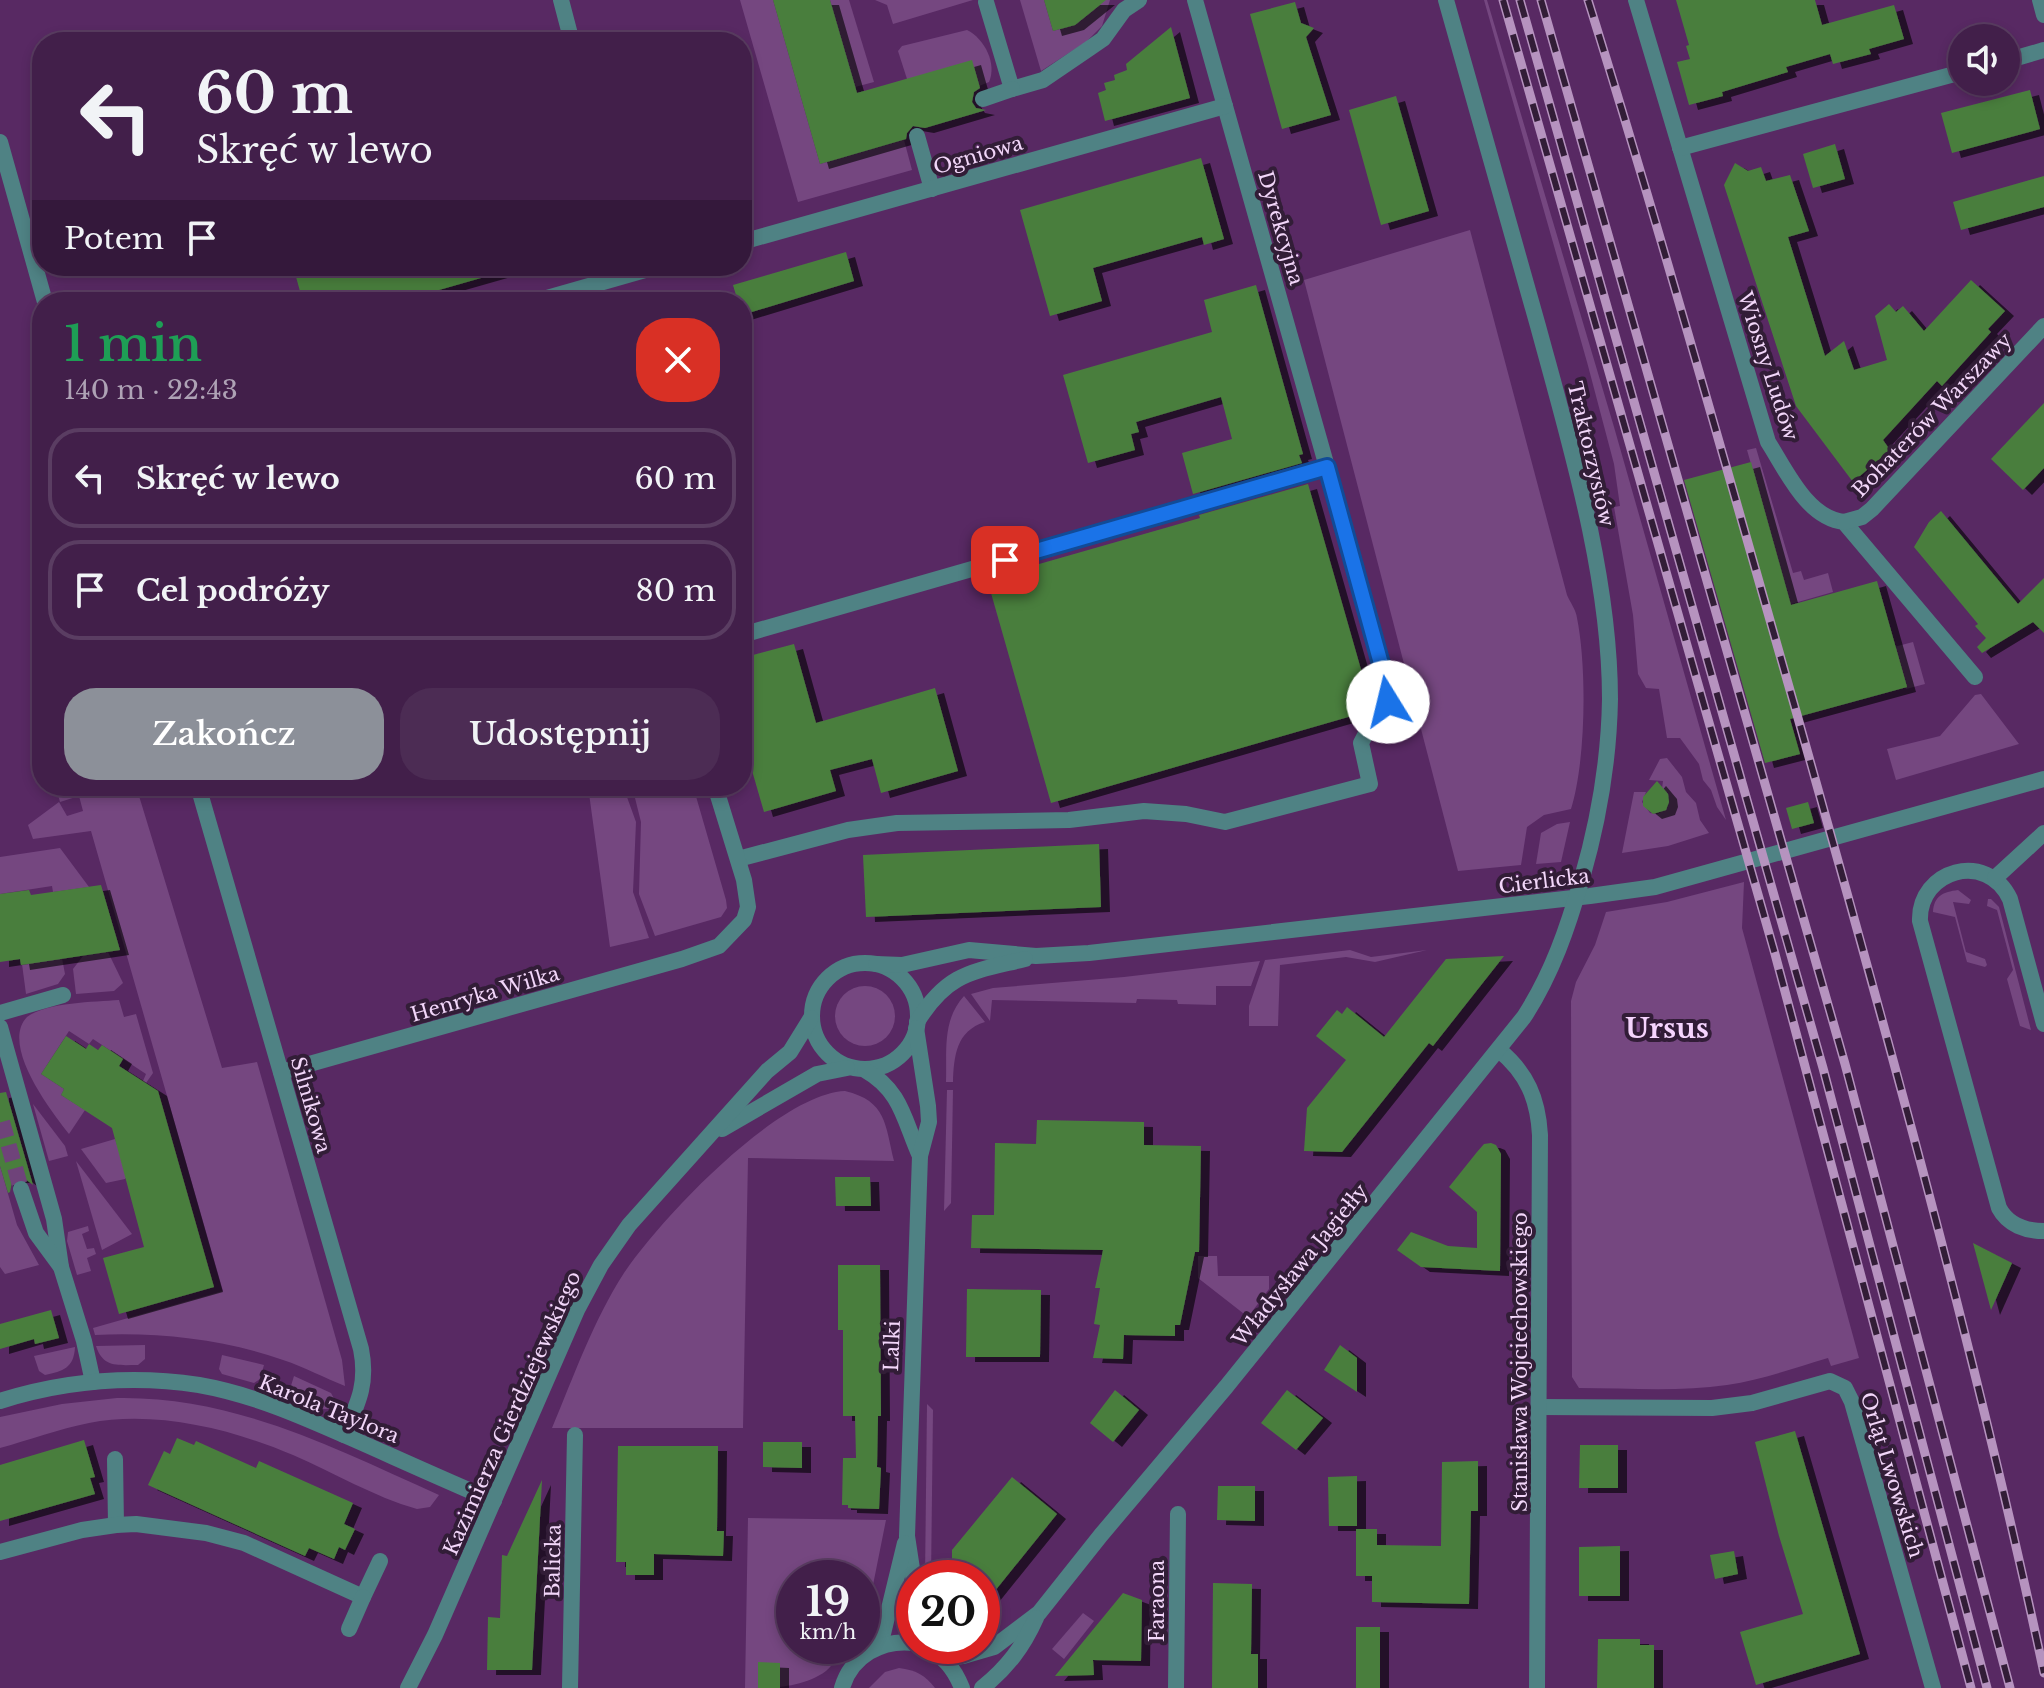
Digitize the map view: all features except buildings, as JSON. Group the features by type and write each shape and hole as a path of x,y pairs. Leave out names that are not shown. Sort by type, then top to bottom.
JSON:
{"street":[{"path":"561,0 569,32"},
{"path":"983,99 1043,80 1103,39 1124,10 1139,0"},
{"name":"Dyrekcyjna","path":"738,859 848,830 897,823 1056,821 1144,811 1186,814 1225,822 1370,784 1361,743 1371,724 1385,712 1388,692 1195,0"},
{"name":"Traktorzystów","path":"1446,0 1566,430 1598,574 1606,635 1610,698 1607,756 1595,828 1567,926"},
{"name":"Wiosny Ludów","path":"1636,0 1768,442 1810,503 1831,519 1844,522 1975,677"},
{"path":"2040,0 2044,15"},
{"path":"986,2 1012,89"},
{"path":"2020,57 2044,50"},
{"path":"1680,148 1948,76"},
{"name":"Ogniowa","path":"752,239 1225,106"},
{"path":"917,136 932,189"},
{"path":"0,142 32,256"},
{"path":"582,292 619,276"},
{"name":"Bohaterów Warszawy","path":"1844,522 1862,517 1872,509 2044,326"},
{"path":"752,632 1327,467"},
{"name":"Cierlicka","path":"917,1025 936,994 951,981 973,972 1036,956 1242,937 1655,887 2044,779"},
{"name":"Silnikowa","path":"201,796 364,1363 365,1378 360,1399 344,1435"},
{"name":"Henryka Wilka","path":"281,1072 719,946 744,920 748,907 738,859 718,796"},
{"path":"1995,878 2044,833"},
{"path":"2044,1024 2010,899 1995,878 1970,869 1932,885 1924,896 1920,921 1999,1208 2008,1220 2018,1226 2044,1231"},
{"name":"Władysława Jagiełły","path":"982,1688 1010,1665 1039,1613 1101,1535 1226,1387 1499,1050 1539,993 1567,926"},
{"name":"Cierlicka","path":"876,964 913,963 969,950 1036,956"},
{"path":"876,964 894,972 907,985 916,1002 917,1025 909,1046 896,1060 878,1068 859,1069 841,1064 826,1053 815,1036 811,1018 814,999 828,978 851,965 876,964"},
{"path":"0,1013 63,995"},
{"name":"Kazimierza Gierdziejewskiego","path":"408,1688 423,1662 577,1310 601,1265 645,1206 767,1071 790,1052 811,1018"},
{"name":"Lalki","path":"911,1560 907,1536 920,1156 929,1122 917,1025"},
{"path":"0,1027 54,1219 61,1267 93,1382"},
{"name":"Stanisława Wojciechowskiego","path":"1499,1050 1519,1067 1526,1079 1540,1125 1537,1688"},
{"name":"Kazimierza Gierdziejewskiego","path":"711,1136 817,1074 835,1069 859,1069"},
{"name":"Lalki","path":"859,1069 890,1088 900,1103 920,1156"},
{"path":"21,1189 36,1233 61,1267"},
{"name":"Karola Taylora","path":"0,1401 48,1388 93,1382 139,1381 200,1386 270,1404 494,1501"},
{"name":"Orląt Lwowskich","path":"1539,1407 1712,1408 1752,1403 1822,1382 1837,1382 1845,1388 1852,1402 1933,1688"},
{"name":"Balicka","path":"570,1688 575,1435"},
{"path":"115,1459 116,1525"},
{"name":"Faraona","path":"1176,1688 1178,1514"},
{"path":"0,1552 82,1530 136,1524 226,1537 363,1597"},
{"name":"Lalki","path":"880,1646 907,1536"},
{"path":"349,1629 380,1561"},
{"name":"Władysława Jagiełły","path":"1000,1644 1039,1613"},
{"path":"880,1646 896,1642"},
{"path":"839,1686 855,1664"},
{"path":"949,1664 962,1688"}],"shaded area":[{"path":"740,0 773,0 820,164 904,140 912,170 798,202 752,42 752,32 749,32"},
{"path":"830,0 849,0 874,82 855,87"},
{"path":"875,0 973,0 893,24 887,5"},
{"path":"1020,0 1044,0 1053,31 1075,25 1089,0 1110,0 1102,26 1086,42 1041,71"},
{"path":"1484,0 1487,0 1614,427 1726,820 1703,780 1699,764 1680,738 1667,738 1659,689 1646,688 1638,674 1633,615 1614,507 1620,506 1614,464"},
{"path":"967,30 979,39 988,53 991,68 989,82 979,86 907,79 898,51 902,46"},
{"path":"1470,230 1567,595 1576,615 1582,662 1583,714 1580,766 1571,809 1544,815 1527,827 1521,865 1458,871 1304,280"},
{"path":"1756,448 1793,573 1801,571 1804,580 1828,573 1833,592 1791,604 1747,450"},
{"path":"1913,642 1925,684 1906,689 1894,647"},
{"path":"1981,694 2019,744 1896,780 1887,749 1940,736 1975,695"},
{"path":"1667,758 1682,777 1686,792 1696,803 1700,820 1709,833 1668,846 1622,853 1634,792 1646,792 1642,802 1650,813 1658,814 1668,807 1669,798 1662,789 1663,781 1649,780 1660,759"},
{"path":"58,796 79,796 60,802"},
{"path":"79,796 139,796 222,1068 257,1062 342,1360 345,1386 291,1363 214,1342 166,1336 95,1335 93,1328 223,1291 91,831 33,839 28,825 59,802 67,816 83,811"},
{"path":"589,796 627,796 636,822 633,892 649,938 610,947"},
{"path":"634,796 696,796 726,900 727,908 721,917 655,936 639,894 641,822"},
{"path":"1570,822 1561,862 1536,864 1541,833 1557,824"},
{"path":"60,848 89,887 53,892 52,886 0,894 0,857"},
{"path":"1744,882 1742,928 1859,1358 1831,1366 1828,1358 1753,1380 1709,1387 1579,1388 1572,1377 1571,1001 1576,982 1595,945 1606,912 1667,902"},
{"path":"1958,890 1971,900 1969,904 1953,902 1966,952 1985,959 1985,967 1967,962 1955,917 1933,912 1940,896"},
{"path":"1988,899 1999,907 2031,1030 2020,1026 2007,979 2013,970 1997,910 1987,906"},
{"path":"1350,950 1371,957 1427,950 1375,962 1346,957 1280,965 1278,1026 1249,1026 1249,1006 1265,960"},
{"path":"108,952 123,983 114,991 76,994 73,969 83,956"},
{"path":"61,953 65,974 58,984 26,994 22,964"},
{"path":"1260,961 1251,986 1216,986 1216,1005 1137,999 1136,1003 992,1000 990,1021 971,994 993,988"},
{"path":"865,986 876,988 886,995 893,1005 893,1027 886,1037 876,1044 865,1046 854,1044 844,1037 837,1027 835,1016 837,1005 844,995 854,988"},
{"path":"964,996 985,1022 975,1026 962,1038 954,1063 953,1082 946,1082 949,1026"},
{"path":"119,1000 124,1017 136,1014 153,1073 146,1083 143,1081 146,1074 93,1039 89,1044 69,1031 41,1074 64,1089 61,1095 85,1110 69,1134 31,1077 20,1044 20,1029 27,1017 47,1008"},
{"path":"947,1090 953,1090 951,1203 944,1211"},
{"path":"845,1091 859,1095 877,1108 886,1126 894,1161 748,1158 743,1428 552,1428 613,1291 664,1222 692,1192 755,1136 787,1113 818,1097"},
{"path":"33,1104 65,1146 68,1156 49,1161"},
{"path":"115,1139 128,1175 125,1179 106,1183 81,1149"},
{"path":"76,1161 132,1234 102,1250"},
{"path":"0,1166 17,1225 39,1265 5,1274 0,1267"},
{"path":"88,1226 89,1231 82,1234 87,1249 94,1248 96,1254 87,1258 91,1271 77,1275 67,1241 68,1232"},
{"path":"1198,1256 1217,1256 1218,1276 1269,1276 1269,1289 1248,1317 1198,1278"},
{"path":"145,1345 145,1359 138,1365 107,1362 96,1346"},
{"path":"75,1347 72,1360 66,1367 45,1375 39,1371 34,1356"},
{"path":"222,1355 264,1365 260,1379 254,1383 222,1374 219,1369"},
{"path":"294,1376 331,1393 338,1406 321,1409 292,1397 290,1389"},
{"path":"117,1398 160,1400 243,1415 322,1443 439,1495 430,1507 417,1509 245,1437 193,1424 166,1421 140,1419 89,1423 0,1448 0,1417 62,1404"},
{"path":"927,1404 933,1410 931,1560 925,1560"},
{"path":"748,1518 886,1520 878,1560 776,1560 776,1664 832,1664 817,1677 797,1684 745,1688"},
{"path":"1083,1613 1094,1621 1064,1659 1052,1649"},
{"path":"899,1668 920,1674 935,1688 869,1688 885,1672"}],"tunnel":[{"path":"2,1122 21,1189"}],"railway":[{"path":"1503,0 1775,954 1971,1688"},
{"path":"1520,0 1823,1068 1987,1688"},
{"path":"1541,0 1845,1064 2010,1688"},
{"path":"1588,0 1694,355 1896,1070 1989,1431 2044,1673"}],"district":[{"name":"Ursus","path":"1667,1028"}],"route":[{"path":"1005,560 1327,467 1386,682 1388,702"}]}
